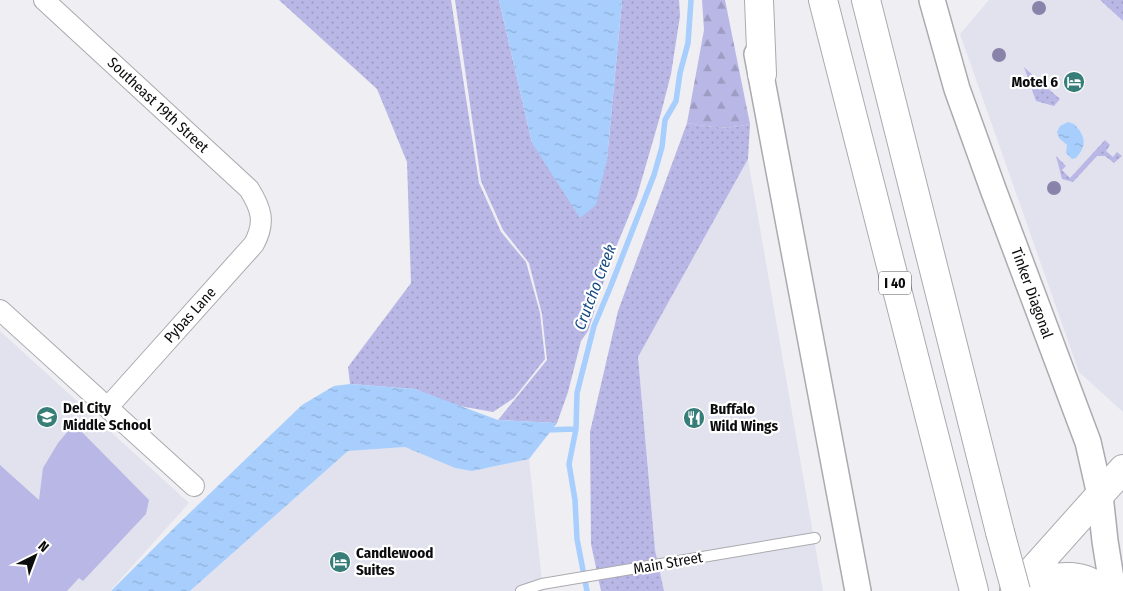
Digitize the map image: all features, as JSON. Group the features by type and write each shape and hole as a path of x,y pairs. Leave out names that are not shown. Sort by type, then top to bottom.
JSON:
{"main road":[{"path":"759,0 762,74"},
{"name":"I 40","path":"823,0 971,579"},
{"path":"866,0 1000,532 1017,588"},
{"path":"1017,588 1123,469"},
{"path":"1017,588 1076,576 1088,580 1103,591"}],"street":[{"name":"Southeast 19th Street","path":"44,0 248,189 258,204 261,217"},
{"path":"746,0 762,74 858,591"},
{"name":"Tinker Diagonal","path":"932,0 960,98 1088,442 1100,495 1113,591"},
{"name":"Pybas Lane","path":"108,407 254,244 258,236 261,217"},
{"path":"0,310 194,486"}],"lane":[{"name":"Main Street","path":"521,591 542,584 815,538"}],"shaded area":[{"path":"989,0 1100,0 1123,21 1123,412 1079,372 960,34"},
{"path":"748,159 823,591 664,591 655,551 638,357"},
{"name":"Del City Middle School","path":"0,331 189,503 110,591 0,591"},
{"path":"405,447 455,468 472,471 529,459 543,591 190,591 348,451"}],"green space":[{"path":"279,0 451,0 479,183 501,232 526,262 540,313 545,359 514,398 493,412 454,405 415,389 350,384 348,367 411,283 407,162 377,89"},
{"path":"455,0 499,0 532,143 607,160 622,0 679,0 680,16 671,74 661,113 637,196 610,262 588,331 581,341 568,392 557,423 498,420 547,360 542,314 529,263 503,230 481,181"},
{"path":"702,0 725,0 750,124 711,127 687,123 704,30"},
{"path":"1100,0 1123,0 1123,21"},
{"path":"1024,67 1038,80 1034,85 1040,90 1044,85 1060,99 1054,106 1036,101"},
{"path":"687,123 711,127 750,124 748,159 638,357 655,550 664,591 601,591 591,544 590,432 618,311"},
{"path":"1105,140 1110,145 1106,151 1113,157 1117,152 1122,156 1114,163 1105,156 1097,156 1073,182 1062,179 1056,156 1066,166 1062,170 1070,178"},
{"path":"74,424 149,500 146,514 83,581 79,578 67,591 0,591 0,465 39,500 43,468 58,443"}],"water":[{"path":"499,0 622,0 607,160 596,205 580,218 532,143"},
{"path":"1068,122 1078,128 1084,141 1080,154 1072,159 1066,153 1067,145 1059,138 1057,132 1060,126"},
{"path":"350,384 415,389 498,420 557,423 529,459 472,471 455,468 405,447 348,451 190,591 111,591 302,405 334,386"}],"waterway":[{"name":"Crutcho Creek","path":"587,591 577,539 575,500 569,464 576,429 577,393 594,326 654,175 662,147 665,120 676,101 680,73 688,43 691,0"},
{"path":"544,430 576,429"}],"place":[{"name":"Motel 6","path":"1074,82"},
{"name":"Del City Middle School","path":"47,417"},
{"name":"Buffalo Wild Wings","path":"694,418"},
{"name":"Candlewood Suites","path":"340,562"}]}
